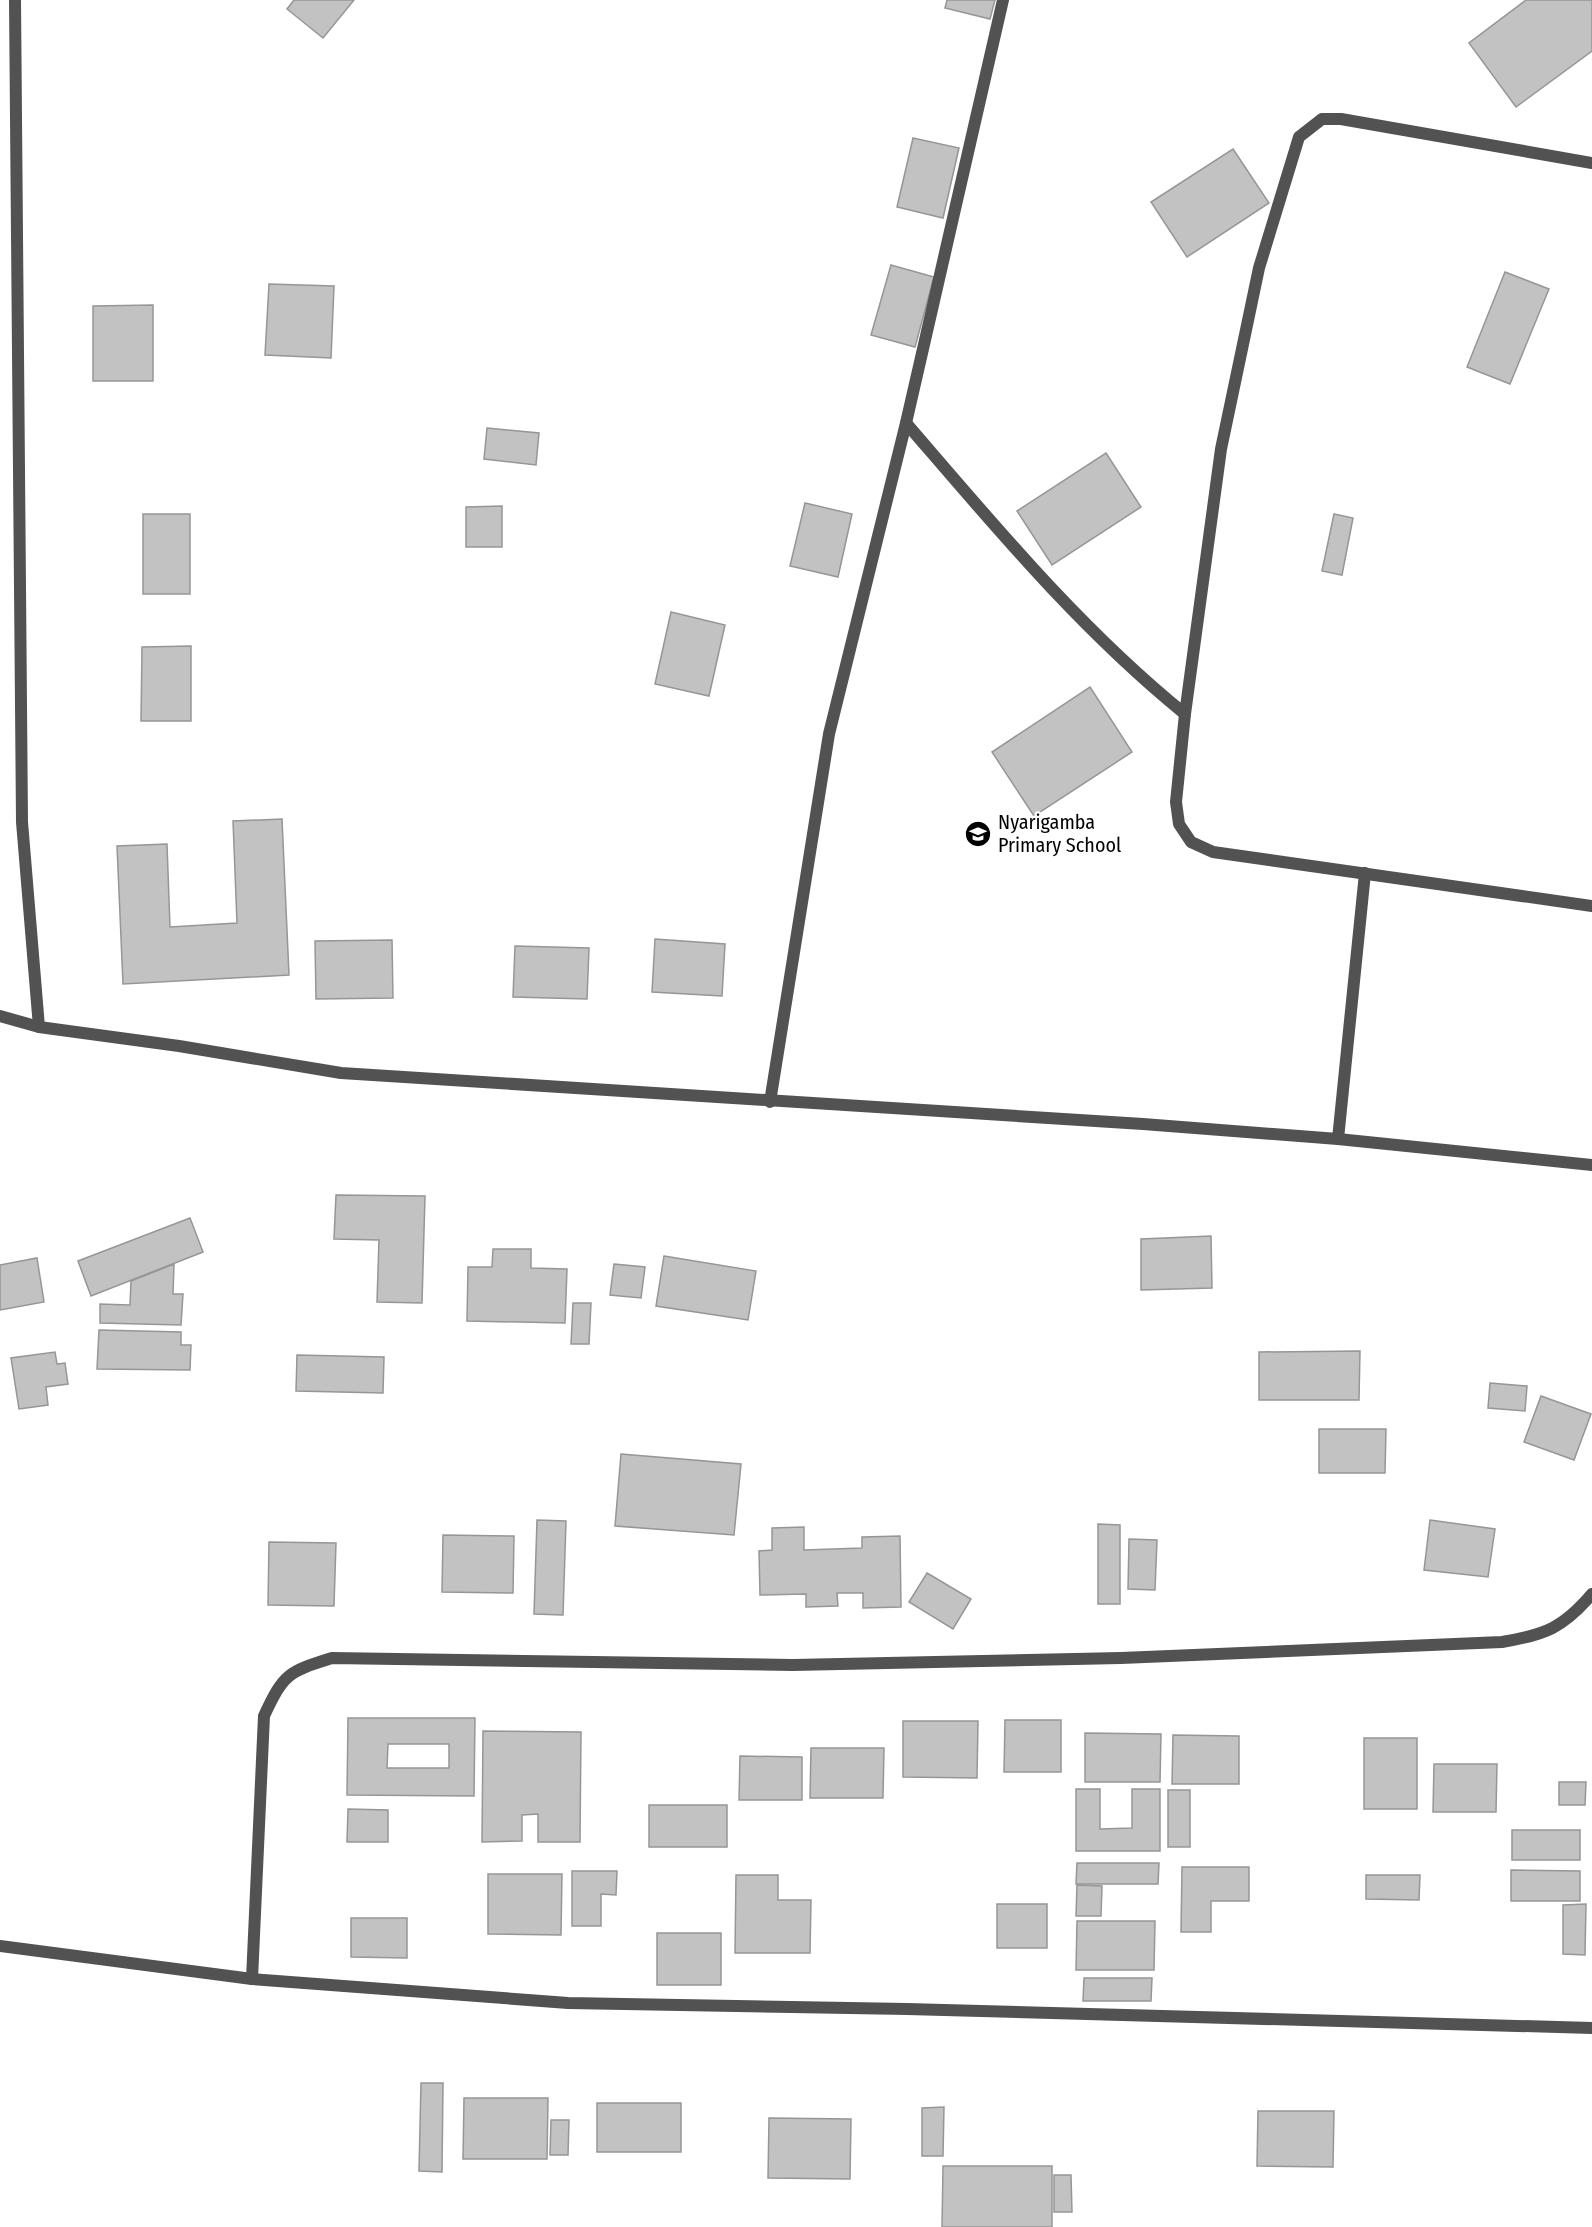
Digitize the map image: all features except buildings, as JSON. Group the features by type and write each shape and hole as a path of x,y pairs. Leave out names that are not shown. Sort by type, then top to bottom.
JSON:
{"street":[{"path":"15,0 22,822 39,1027"},
{"path":"770,1101 830,734 906,423 1003,0"},
{"path":"1592,163 1341,119 1322,119 1299,137 1259,268 1221,449 1185,714 1176,802 1179,824 1191,842 1213,852 1592,906"},
{"path":"906,423 1060,598 1141,678 1185,714"},
{"path":"1338,1139 1365,873"},
{"path":"0,1016 39,1027 179,1046 340,1073 1338,1139 1592,1164"},
{"path":"252,1978 264,1716 278,1687 296,1670 332,1658 793,1665 1121,1658 1502,1642 1539,1636 1574,1615 1592,1594"},
{"path":"0,1946 252,1978 567,2003 907,2009 1592,2028"}],"place":[{"name":"Nyarigamba Primary School","path":"978,834"}]}
